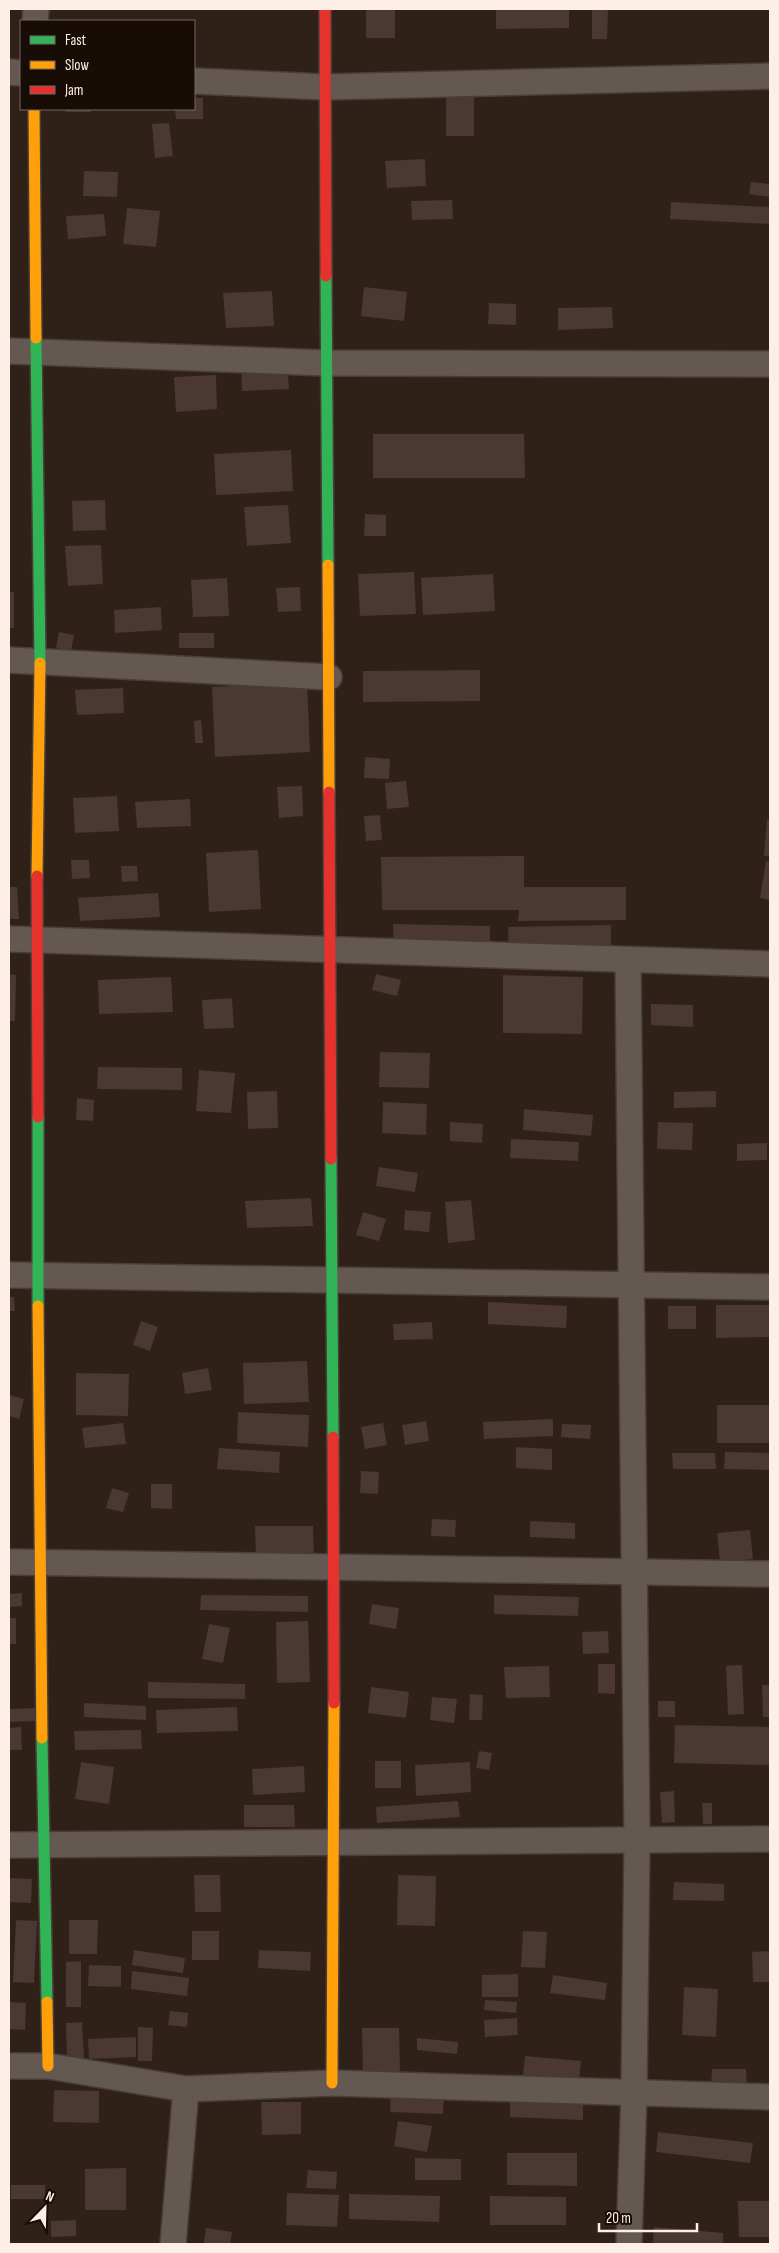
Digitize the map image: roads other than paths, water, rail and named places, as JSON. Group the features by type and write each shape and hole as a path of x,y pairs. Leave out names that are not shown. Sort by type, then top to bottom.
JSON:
{"street":[{"path":"325,9 334,1842 332,2083"},
{"path":"195,81 325,87 770,76"},
{"path":"34,110 35,351 40,660 37,940 42,1845 48,2066"},
{"path":"9,351 326,363 770,364"},
{"path":"9,660 40,660 329,677"},
{"path":"9,939 770,964"},
{"path":"628,960 637,1840 634,2092 629,2244"},
{"path":"9,1275 770,1287"},
{"path":"9,1562 770,1574"},
{"path":"9,1845 770,1839"},
{"path":"9,2066 48,2066 186,2089 332,2083 770,2097"},
{"path":"173,2244 186,2089"}]}
